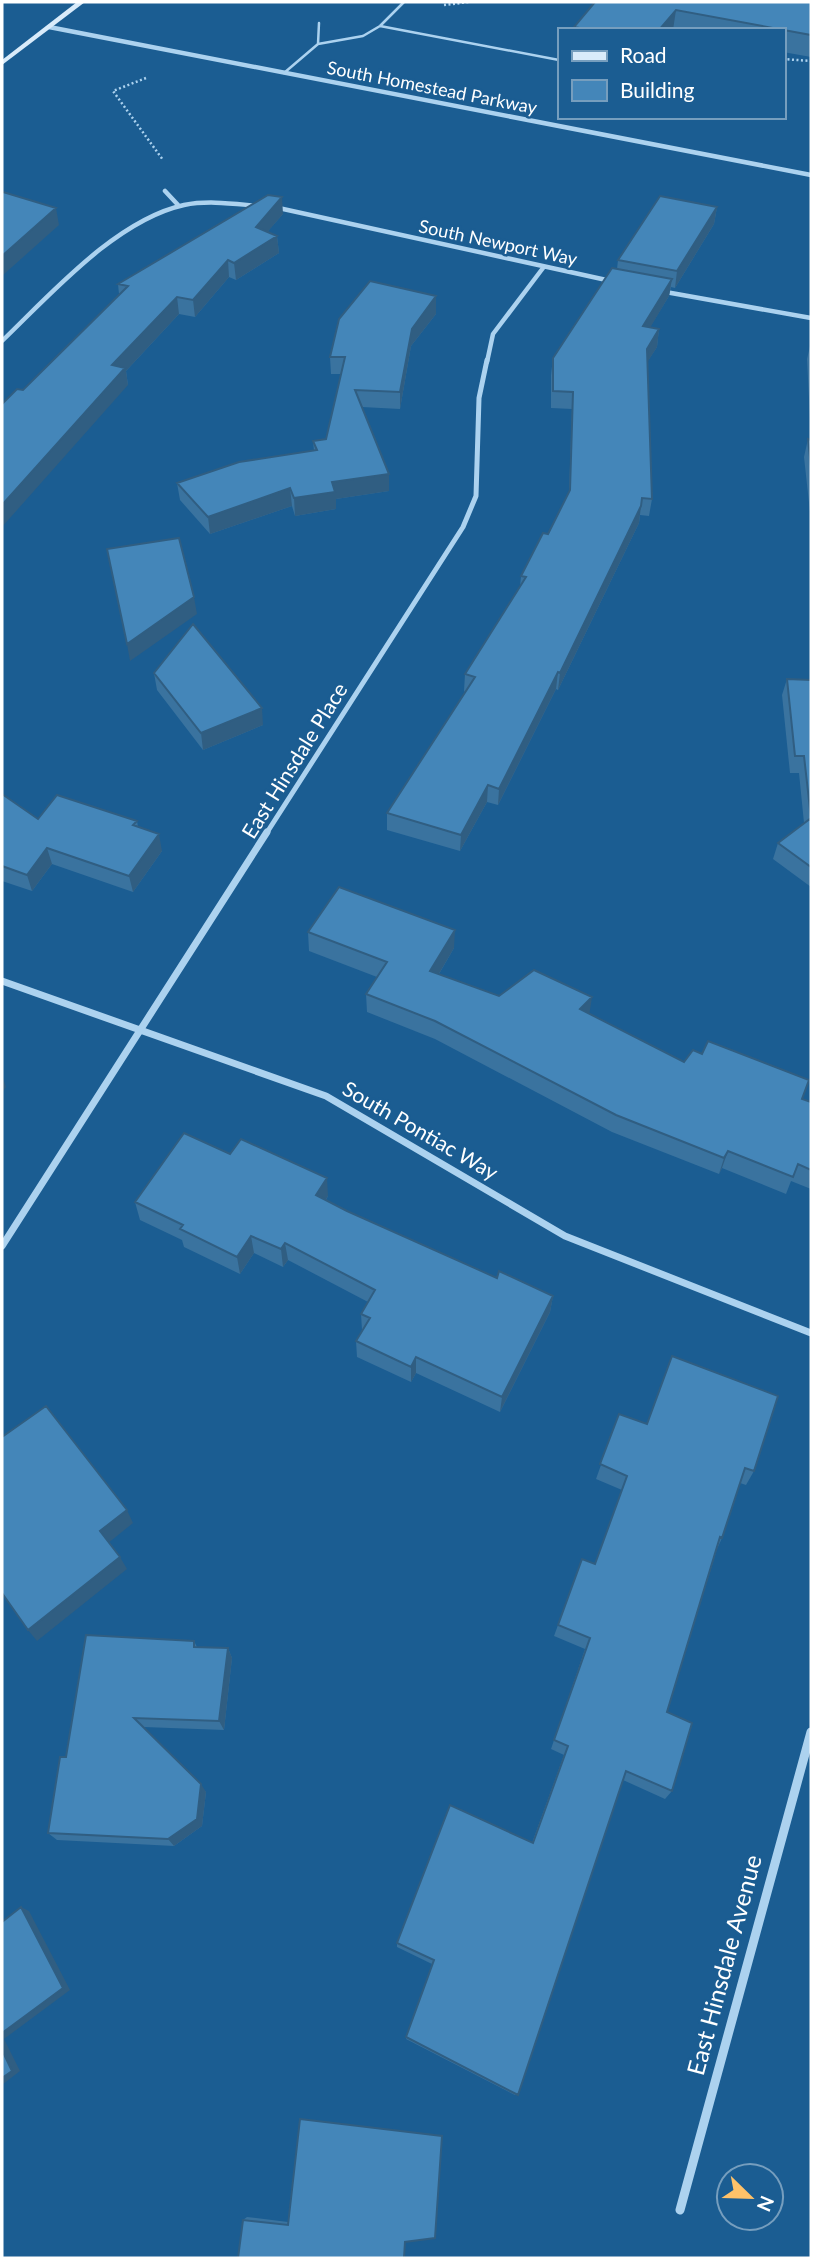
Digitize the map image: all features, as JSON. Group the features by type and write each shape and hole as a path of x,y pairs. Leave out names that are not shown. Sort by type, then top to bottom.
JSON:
{"main road":[{"path":"2,64 81,2"}],"street":[{"name":"South Homestead Parkway","path":"49,27 811,175"},
{"path":"165,191 179,206"},
{"name":"South Newport Way","path":"2,341 111,242 179,206 233,204 273,207 625,284"},
{"name":"East Hinsdale Place","path":"2,1247 463,527 476,495 479,398 493,334 543,268"},
{"path":"652,289 811,318"},
{"name":"South Pontiac Way","path":"2,981 326,1096 565,1236 811,1332"},
{"name":"East Hinsdale Avenue","path":"680,2210 811,1732"}],"lane":[{"path":"284,74 318,44 363,36 380,26 404,2"},
{"path":"318,44 319,23"},
{"path":"380,26 558,60"}],"path":[{"path":"785,59 811,61"},
{"path":"146,78 113,91 166,164 165,191"}],"building":[{"path":"595,2 811,2 811,35 785,30 785,28 676,10 661,28 574,27"},
{"path":"2,193 56,208 2,256"},
{"path":"268,195 282,197 256,227 277,236 234,263 228,260 193,300 177,297 112,365 125,368 2,505 2,404 17,389 23,390 128,286 118,284"},
{"path":"660,196 717,207 677,271 618,260"},
{"path":"612,268 672,279 643,326 659,329 647,349 652,499 642,498 641,506 560,673 558,672 499,789 488,785 461,835 387,813 475,677 465,674 526,577 521,576 543,533 548,534 570,490 573,392 553,391 553,358"},
{"path":"370,281 436,296 412,329 400,392 355,390 389,474 332,482 335,492 294,498 290,488 208,517 177,483 239,462 317,450 313,441 326,439 345,357 330,357 339,319"},
{"path":"808,439 811,440 811,466"},
{"path":"179,538 194,597 127,644 107,549"},
{"path":"193,624 262,708 201,733 154,673"},
{"path":"787,679 811,680 811,818 804,756 795,756"},
{"path":"2,794 38,819 57,795 137,821 133,825 159,834 129,876 47,848 27,875 2,866"},
{"path":"811,818 811,867 778,843"},
{"path":"339,887 455,930 430,971 499,996 534,970 592,997 580,1009 684,1062 693,1050 702,1054 708,1041 809,1080 802,1099 811,1102 811,1170 798,1164 793,1177 728,1151 724,1158 616,1115 435,1021 366,994 387,962 308,932"},
{"path":"184,1133 230,1154 241,1139 327,1178 316,1195 347,1211 497,1278 499,1271 553,1296 502,1397 416,1357 411,1367 356,1341 370,1318 361,1314 375,1290 285,1243 281,1249 251,1236 237,1257 180,1229 183,1225 135,1202"},
{"path":"672,1356 778,1396 754,1471 745,1468 722,1538 720,1537 667,1712 692,1723 672,1791 626,1771 518,2095 406,2037 434,1960 397,1943 450,1805 533,1843 568,1746 554,1740 590,1638 558,1625 582,1559 595,1564 627,1476 600,1464 619,1414 647,1424"},
{"path":"46,1406 127,1510 100,1531 120,1557 28,1630 2,1593 2,1437"},
{"path":"86,1635 194,1641 194,1647 228,1648 219,1721 134,1718 201,1784 197,1819 168,1839 48,1833 60,1757 66,1757"},
{"path":"21,1907 63,1988 2,2033 2,1922"},
{"path":"2,2050 12,2071 2,2078"},
{"path":"300,2119 442,2136 435,2238 405,2242 404,2258 238,2258 243,2220 288,2225"}]}
